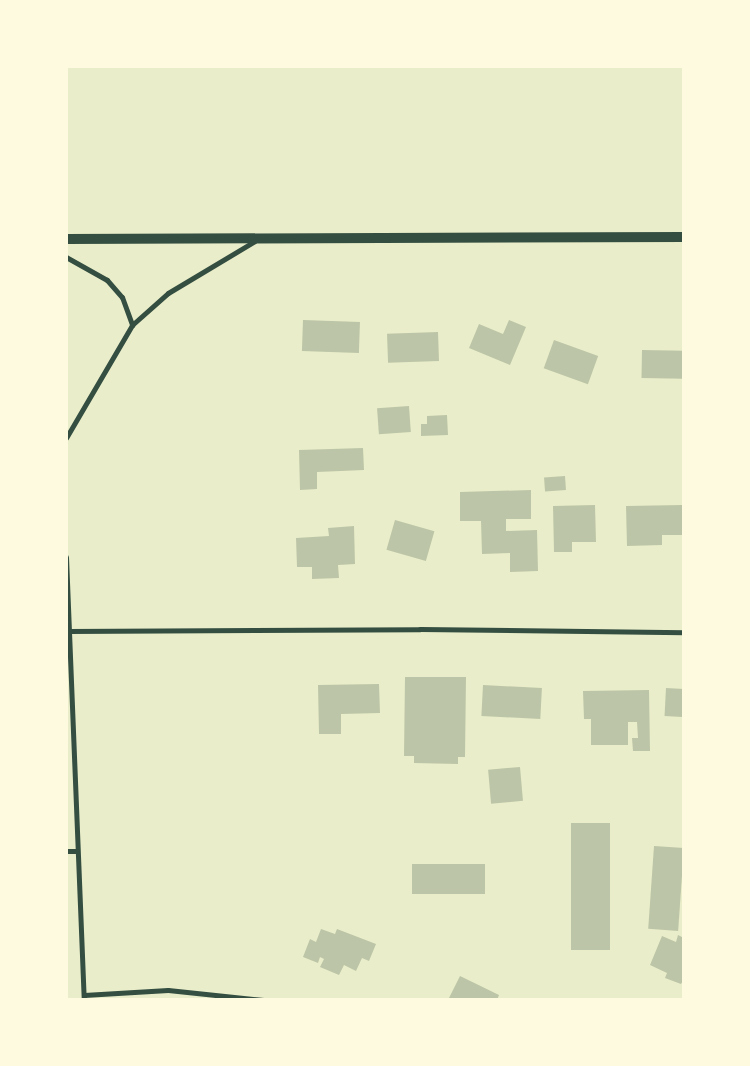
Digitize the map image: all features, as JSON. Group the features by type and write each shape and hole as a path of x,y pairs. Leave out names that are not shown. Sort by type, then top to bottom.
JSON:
{"main road":[{"path":"66,239 684,237"}],"street":[{"path":"66,438 132,325 168,293 259,238"},
{"path":"66,257 107,280 122,297 132,325"},
{"path":"66,557 84,997 168,990 262,1000"},
{"path":"68,631 420,628 684,632"},
{"path":"66,851 78,851"}],"building":[{"path":"303,320 360,322 359,353 302,351"},
{"path":"509,320 526,327 510,365 469,348 479,324 503,334"},
{"path":"438,332 439,361 388,363 387,334"},
{"path":"554,340 598,356 588,384 544,368"},
{"path":"642,350 684,351 684,379 642,378"},
{"path":"409,406 411,432 379,434 377,408"},
{"path":"447,415 448,435 421,436 421,424 427,424 427,416"},
{"path":"363,448 364,470 317,472 317,489 300,490 299,450"},
{"path":"565,476 566,490 545,491 544,477"},
{"path":"531,490 531,519 506,519 506,531 537,530 538,571 510,572 510,553 482,554 481,521 460,521 460,492"},
{"path":"595,505 596,542 572,542 572,552 554,552 553,506"},
{"path":"683,505 683,535 662,535 662,545 627,546 626,506"},
{"path":"395,520 434,531 426,561 386,550"},
{"path":"354,526 355,564 338,565 339,578 312,579 312,567 297,567 296,538 329,536 328,528"},
{"path":"405,677 466,677 465,757 458,757 458,764 414,763 414,756 404,756"},
{"path":"379,684 380,713 341,714 341,734 319,734 318,685"},
{"path":"483,685 542,688 540,719 481,716"},
{"path":"666,688 684,689 683,717 665,716"},
{"path":"649,690 650,751 633,751 632,738 638,738 637,722 628,722 628,745 591,745 591,719 584,719 583,691"},
{"path":"520,767 523,801 491,804 488,770"},
{"path":"571,823 610,823 610,950 571,950"},
{"path":"654,846 684,848 678,931 648,929"},
{"path":"412,864 485,864 485,894 412,894"},
{"path":"321,929 335,934 337,929 376,944 369,961 362,958 356,971 344,965 339,975 320,967 324,959 320,957 318,963 303,957 310,939 316,942"},
{"path":"678,935 684,938 684,979 681,984 665,978 667,973 650,965 662,936 676,942"},
{"path":"460,976 499,995 497,1000 448,1000"}]}
